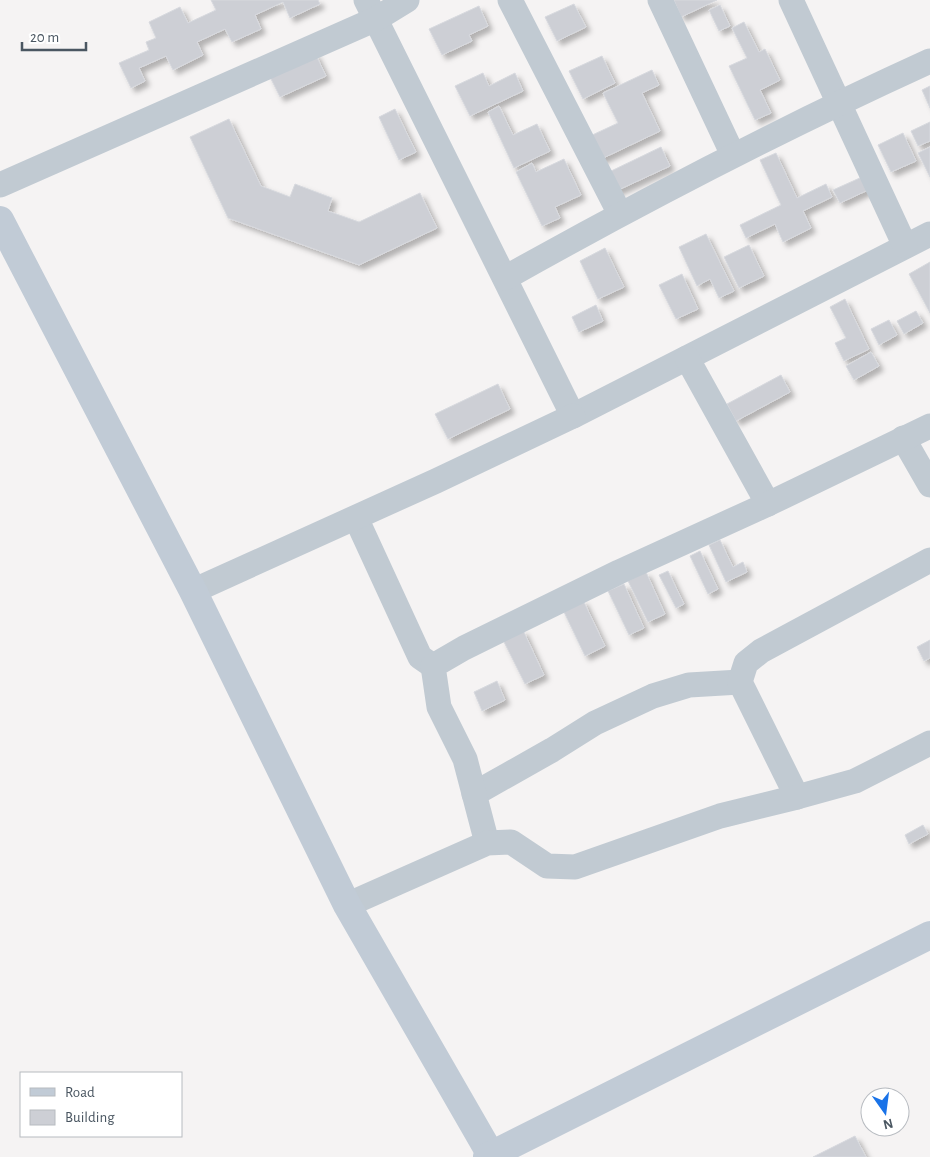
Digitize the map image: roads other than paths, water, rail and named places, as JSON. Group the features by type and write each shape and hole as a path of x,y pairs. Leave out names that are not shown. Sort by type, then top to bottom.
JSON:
{"street":[{"path":"0,185 371,10 407,0"},
{"path":"510,0 620,214"},
{"path":"660,0 733,155"},
{"path":"791,0 905,246"},
{"path":"371,10 573,416"},
{"path":"505,278 620,214 733,155 839,102 930,61"},
{"path":"0,220 194,591 347,905 490,1156 930,935"},
{"path":"194,591 356,518 573,416 930,234"},
{"path":"687,358 768,504"},
{"path":"433,666 464,648 619,572 768,504 930,426"},
{"path":"904,438 930,486"},
{"path":"356,518 420,657 433,666 439,707 465,759 487,843"},
{"path":"797,797 740,682 746,663 761,651 930,560"},
{"path":"474,794 552,750 595,723 653,696 689,685 740,682"},
{"path":"347,905 487,843 511,842 547,866 575,867 720,816 855,781 930,743"}]}
